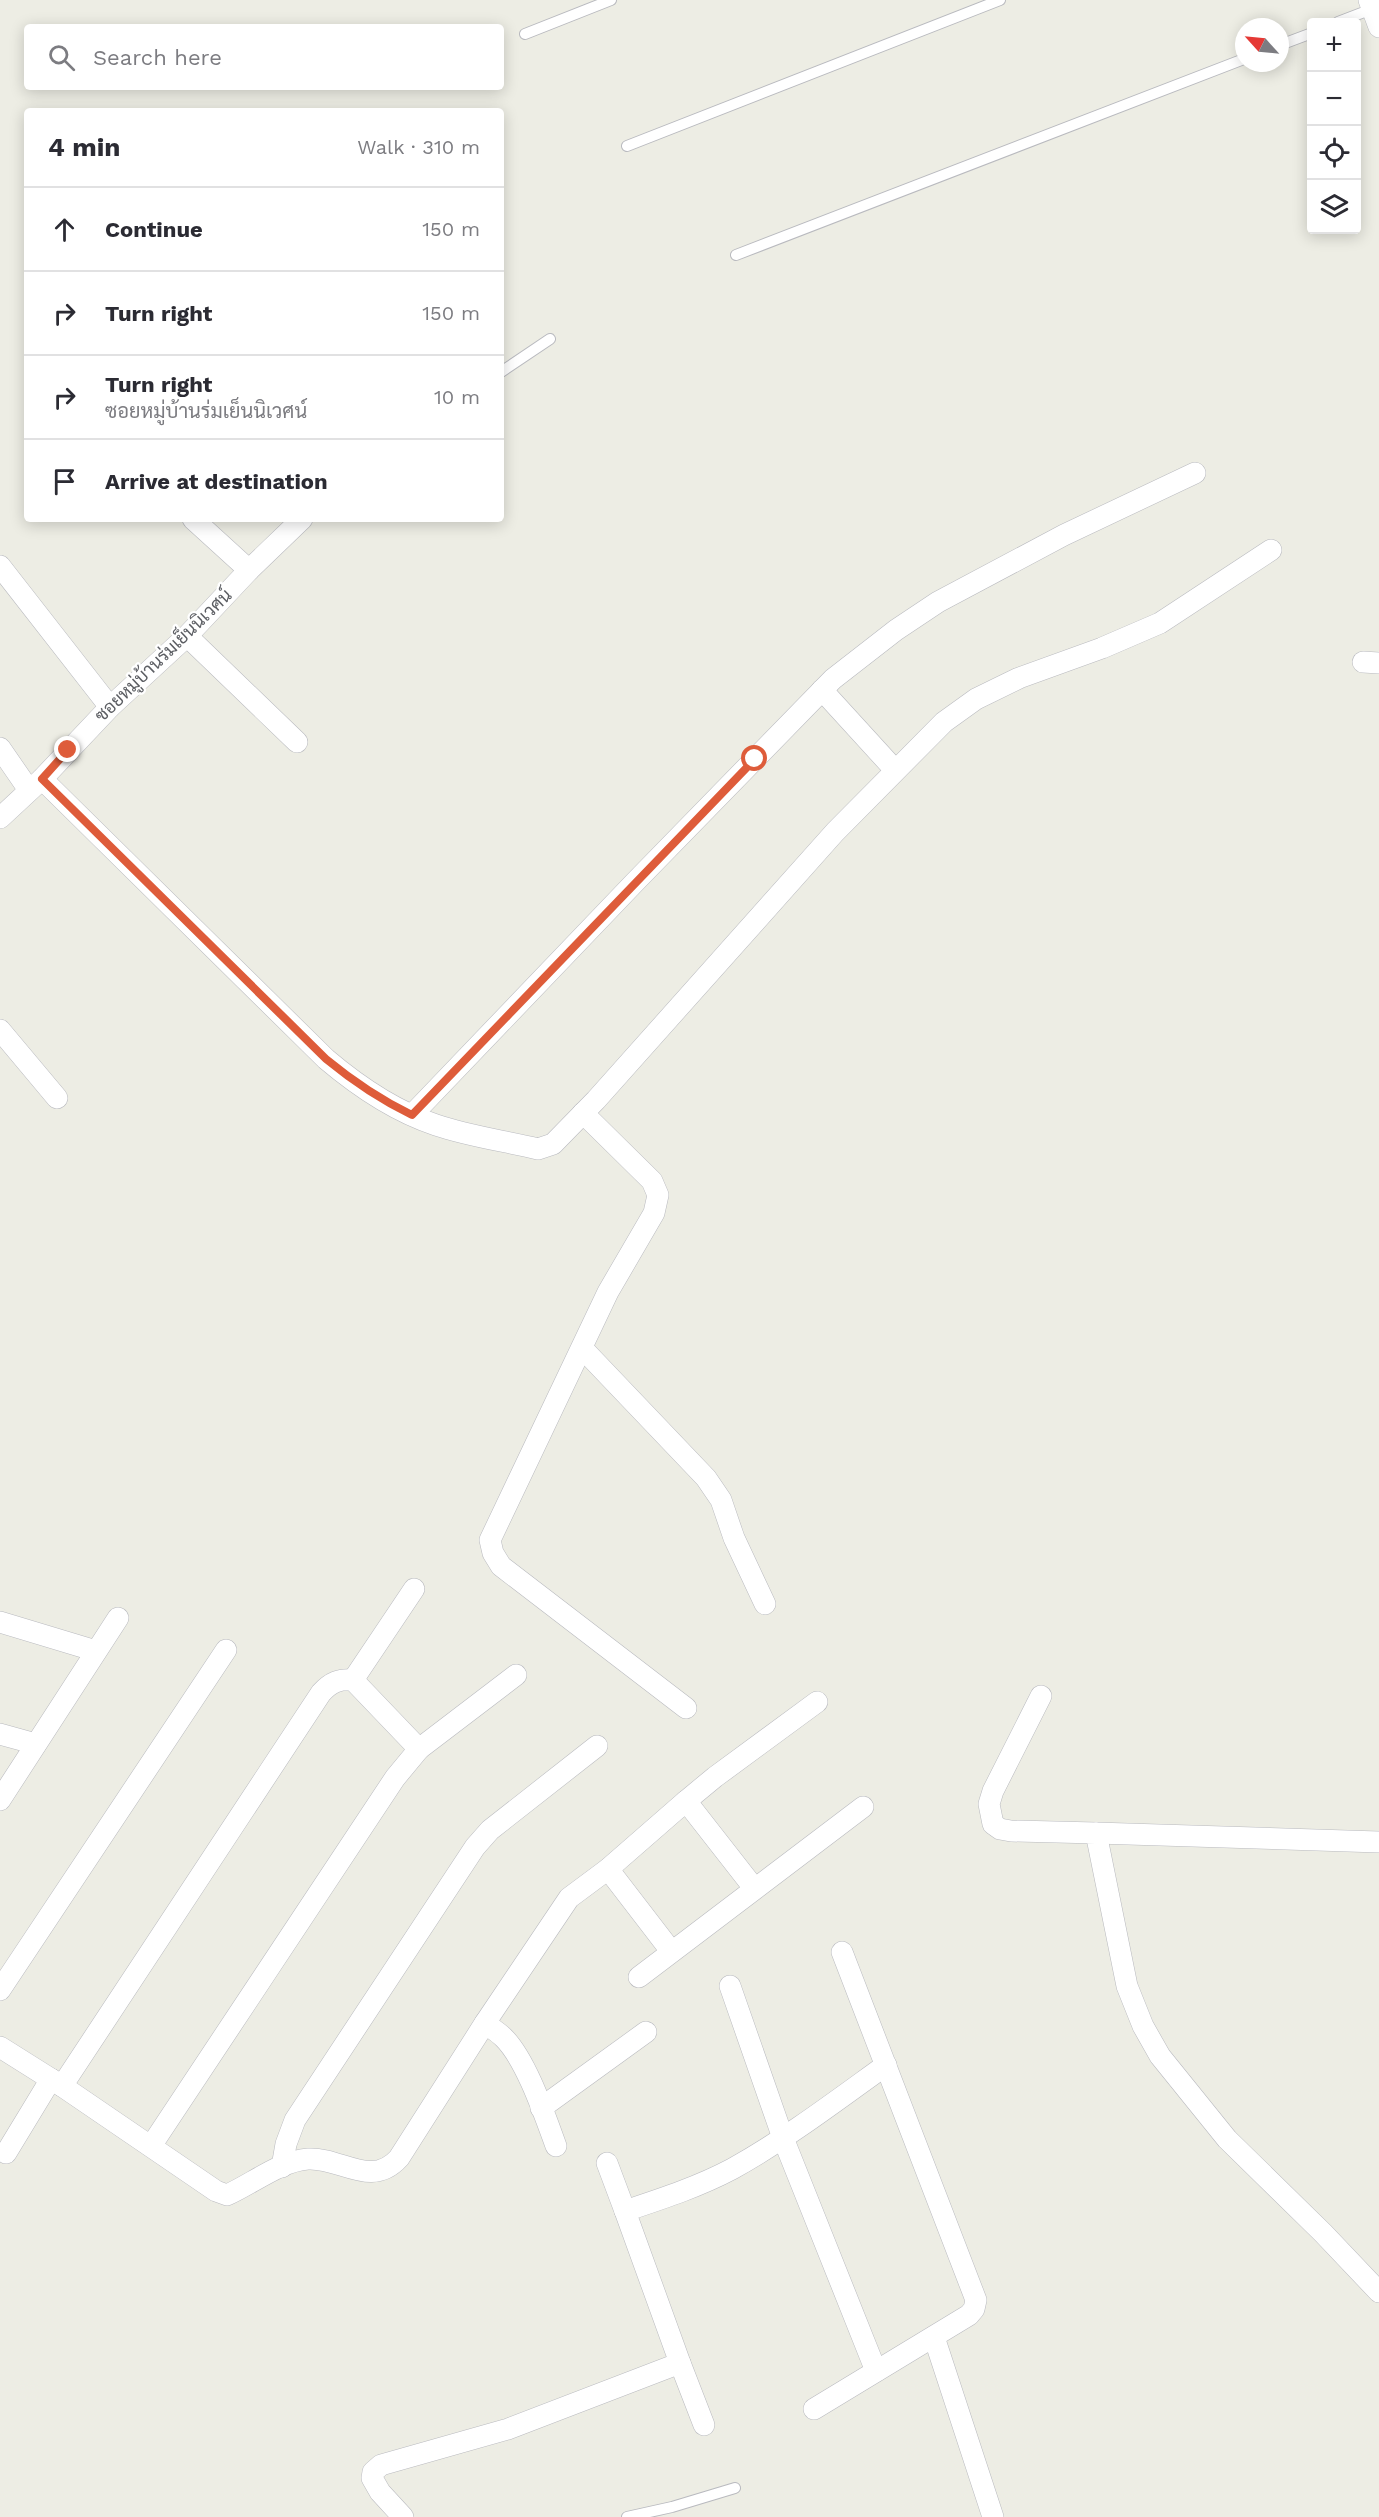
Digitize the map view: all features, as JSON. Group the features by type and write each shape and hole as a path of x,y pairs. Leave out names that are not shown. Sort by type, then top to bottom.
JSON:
{"street":[{"path":"412,1115 822,690 896,630 938,602 1064,535 1195,473"},
{"path":"196,522 249,570"},
{"name":"ซอยหมู่บ้านร่มเย็นนิเวศน์","path":"0,818 110,707 187,636 249,570 299,522"},
{"path":"0,748 35,784 326,1059 353,1081 383,1101 436,1125 538,1149 553,1144 583,1113 835,832 944,722 976,699 1019,678 1102,648 1160,623 1271,550"},
{"path":"0,566 110,707"},
{"path":"187,636 297,742"},
{"path":"822,690 896,770"},
{"path":"0,1030 57,1098"},
{"path":"583,1113 652,1181 658,1195 654,1213 609,1292 490,1540 493,1553 501,1566 686,1708"},
{"path":"583,1348 706,1478 721,1500 734,1538 765,1604"},
{"path":"353,1680 414,1589"},
{"path":"0,1800 118,1618"},
{"path":"0,1622 96,1651"},
{"path":"0,1990 226,1650"},
{"path":"151,2146 395,1778 419,1749 516,1675"},
{"path":"6,2153 57,2083 321,1693 328,1686 340,1680 353,1680 419,1749"},
{"path":"1041,1696 993,1791 989,1804 993,1824 1000,1829 1379,1842"},
{"path":"0,2047 216,2191 227,2195 282,2167 306,2159 321,2160 379,2173 390,2168 399,2158 485,2023 569,1898 608,1869 715,1777 817,1702"},
{"path":"0,1734 36,1744"},
{"path":"282,2167 286,2144 294,2120 475,1846 490,1830 597,1746"},
{"path":"686,1801 754,1888"},
{"path":"639,1977 863,1807"},
{"path":"1096,1833 1127,1986 1143,2026 1160,2056 1227,2139 1323,2233 1379,2292"},
{"path":"608,1869 671,1951"},
{"path":"814,2409 969,2315 974,2309 976,2300 842,1952"},
{"path":"730,1986 783,2138 876,2372"},
{"path":"485,2023 504,2037 519,2059 556,2146"},
{"path":"541,2108 646,2031"},
{"path":"625,2211 696,2187 732,2169 783,2138 886,2065"},
{"path":"607,2163 704,2425"},
{"path":"934,2337 993,2517"},
{"path":"403,2517 380,2492 372,2478 373,2472 381,2465 508,2429 680,2363"}],"lane":[{"path":"525,34 611,0"},
{"path":"627,146 1000,0"},
{"path":"1352,18 1373,12"},
{"path":"1289,42 1307,35"},
{"path":"736,255 1235,62"},
{"path":"504,370 550,339"},
{"path":"627,2517 674,2512 735,2488"}],"route":[{"path":"68,750 42,779 326,1059 383,1101 412,1115 755,759"}]}
